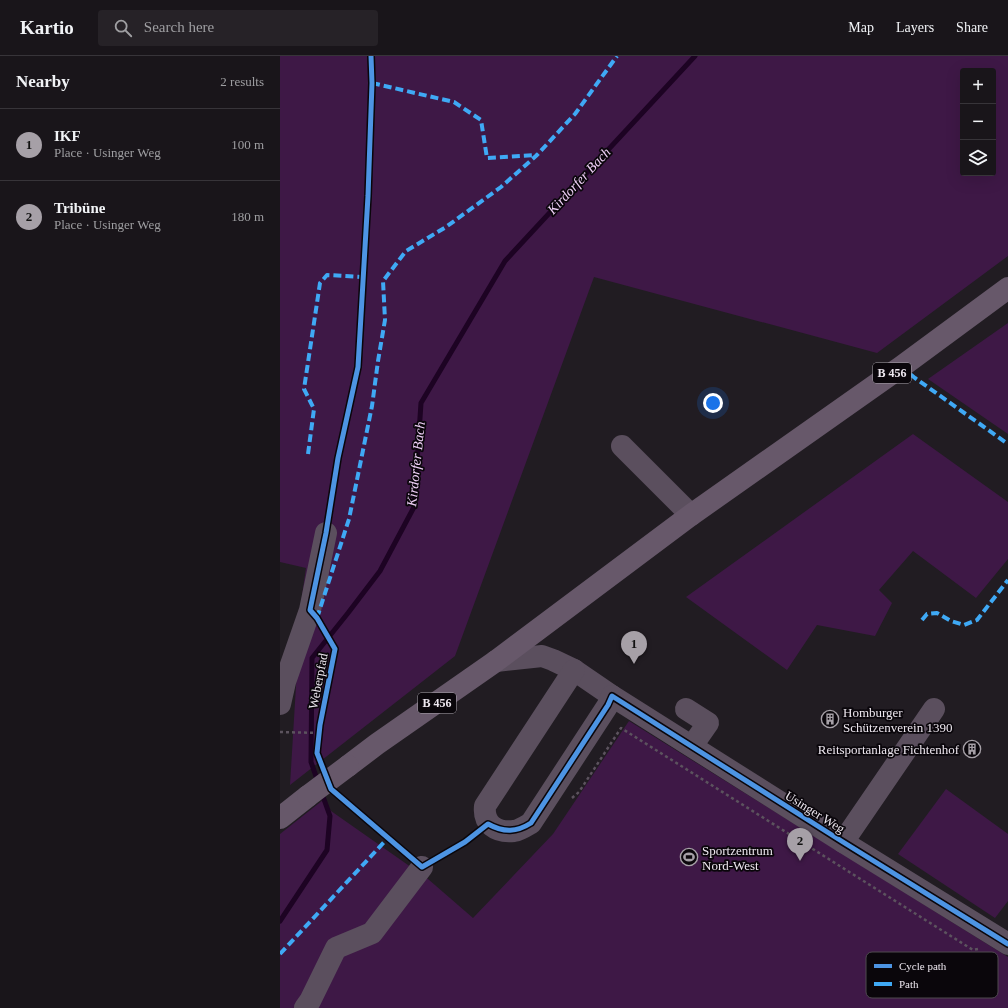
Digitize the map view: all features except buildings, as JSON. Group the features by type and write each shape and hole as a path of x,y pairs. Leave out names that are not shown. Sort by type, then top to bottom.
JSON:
{"main road":[{"name":"B 456","path":"280,818 377,744 496,661 691,515 901,367 1008,288"}],"street":[{"path":"622,446 691,515"},
{"path":"280,704 310,610 326,533"},
{"name":"Usinger Weg","path":"496,661 542,656 574,670 612,696 843,842 1008,944"},
{"path":"574,670 485,806 485,827 514,831 531,823 608,705 612,696"},
{"path":"686,709 708,723 692,746"},
{"path":"843,842 934,709"},
{"path":"305,1008 310,1001 336,948 372,933 422,867"}],"path":[{"path":"280,732 320,732"},
{"path":"342,799 387,838"}],"shaded area":[{"path":"280,56 1008,56 1008,256 877,353 594,277 455,656 290,785 301,603 306,568 280,562"},
{"path":"1008,323 1008,434 928,379"},
{"path":"913,434 1008,502 1008,559 976,598 913,551 879,590 892,603 875,636 817,625 787,670 686,597"},
{"name":"Sportzentrum Nord-West","path":"629,721 1008,957 1008,1008 280,1008 280,834 323,800 331,811 428,879 473,918 553,834"},
{"path":"946,789 1008,834 1008,901 995,918 898,854"}],"waterway":[{"name":"Kirdorfer Bach","path":"318,782 311,762 312,658 380,571 414,507 421,403 505,261 695,56"},
{"name":"Kirdorfer Bach","path":"280,921 327,850 330,816 321,791"}],"marked path":[{"path":"317,618 349,519 372,406 385,320 383,281 406,251 446,227 501,187 537,155 575,114 617,56"},
{"path":"372,83 454,102 481,120 487,158 537,155"},
{"path":"308,454 314,409 304,389 320,283 327,275 363,277"},
{"path":"901,367 1008,444"},
{"path":"922,620 927,614 937,613 951,621 964,625 977,620 1008,580"},
{"path":"280,954 387,839"}],"cycle path":[{"name":"Weberpfad","path":"371,56 372,83 368,196 358,367 338,458 326,533 310,610 317,618 335,649 320,725 317,753 331,789 422,867 465,842 488,824 500,829 515,830 531,823 608,705 612,696 1008,944"}],"place":[{"name":"IKF","path":"634,664"},
{"name":"Homburger Schützenverein 1390","path":"830,719"},
{"name":"Reitsportanlage Fichtenhof","path":"972,749"},
{"name":"Sportzentrum Nord-West","path":"689,857"},
{"name":"Tribüne","path":"800,861"}]}
